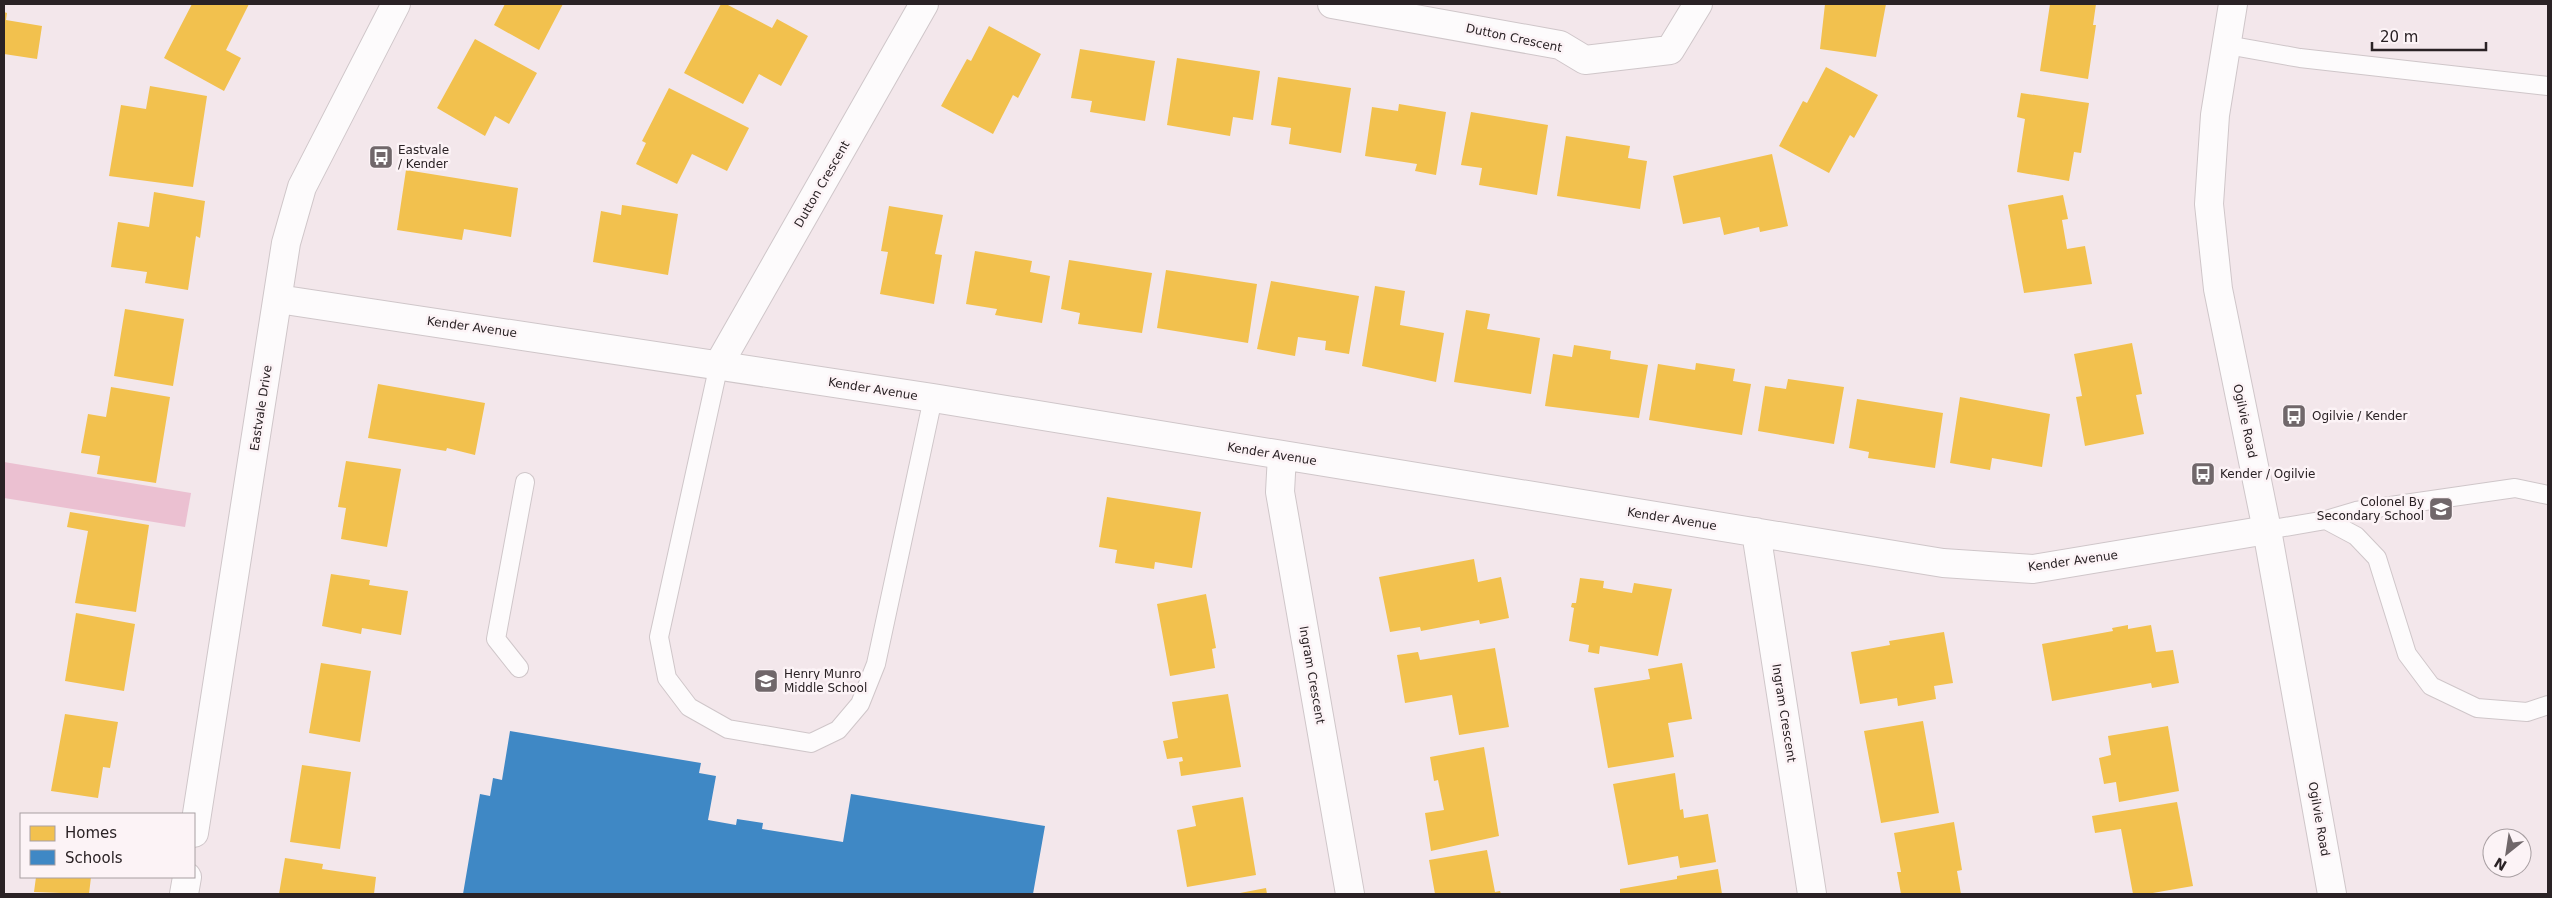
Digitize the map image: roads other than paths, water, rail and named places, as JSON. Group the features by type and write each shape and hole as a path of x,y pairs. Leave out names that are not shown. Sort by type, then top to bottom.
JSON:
{"street":[{"name":"Eastvale Drive","path":"195,827 286,243 302,187 396,4"},
{"name":"Dutton Crescent","path":"720,364 924,4"},
{"name":"Dutton Crescent","path":"1332,4 1560,46 1585,60 1670,50 1698,4"},
{"name":"Ogilvie Road","path":"2233,4 2215,115 2209,204 2218,289 2267,530 2332,894"},
{"name":"Kender Avenue","path":"278,299 720,364 1943,563 2033,569 2267,530"},
{"name":"Ingram Crescent","path":"1282,455 1280,492 1350,894"},
{"name":"Ingram Crescent","path":"1756,532 1812,894"},
{"path":"184,894 187,878"}],"lane":[{"path":"2227,44 2300,58 2548,86"},
{"path":"720,364 659,636 667,678 689,707 728,728 811,742 838,730 860,704 876,664 933,398"},
{"path":"520,668 496,639 525,482"},
{"path":"2267,530 2326,520 2356,511 2515,488 2548,495"},
{"path":"2326,520 2356,536 2378,558 2406,654 2431,686 2477,708 2527,712 2548,705"}],"place":[{"name":"Eastvale / Kender","path":"381,157"},
{"name":"Ogilvie / Kender","path":"2294,416"},
{"name":"Kender / Ogilvie","path":"2203,474"},
{"name":"Colonel By Secondary School","path":"2441,509"},
{"name":"Henry Munro Middle School","path":"766,681"}]}
